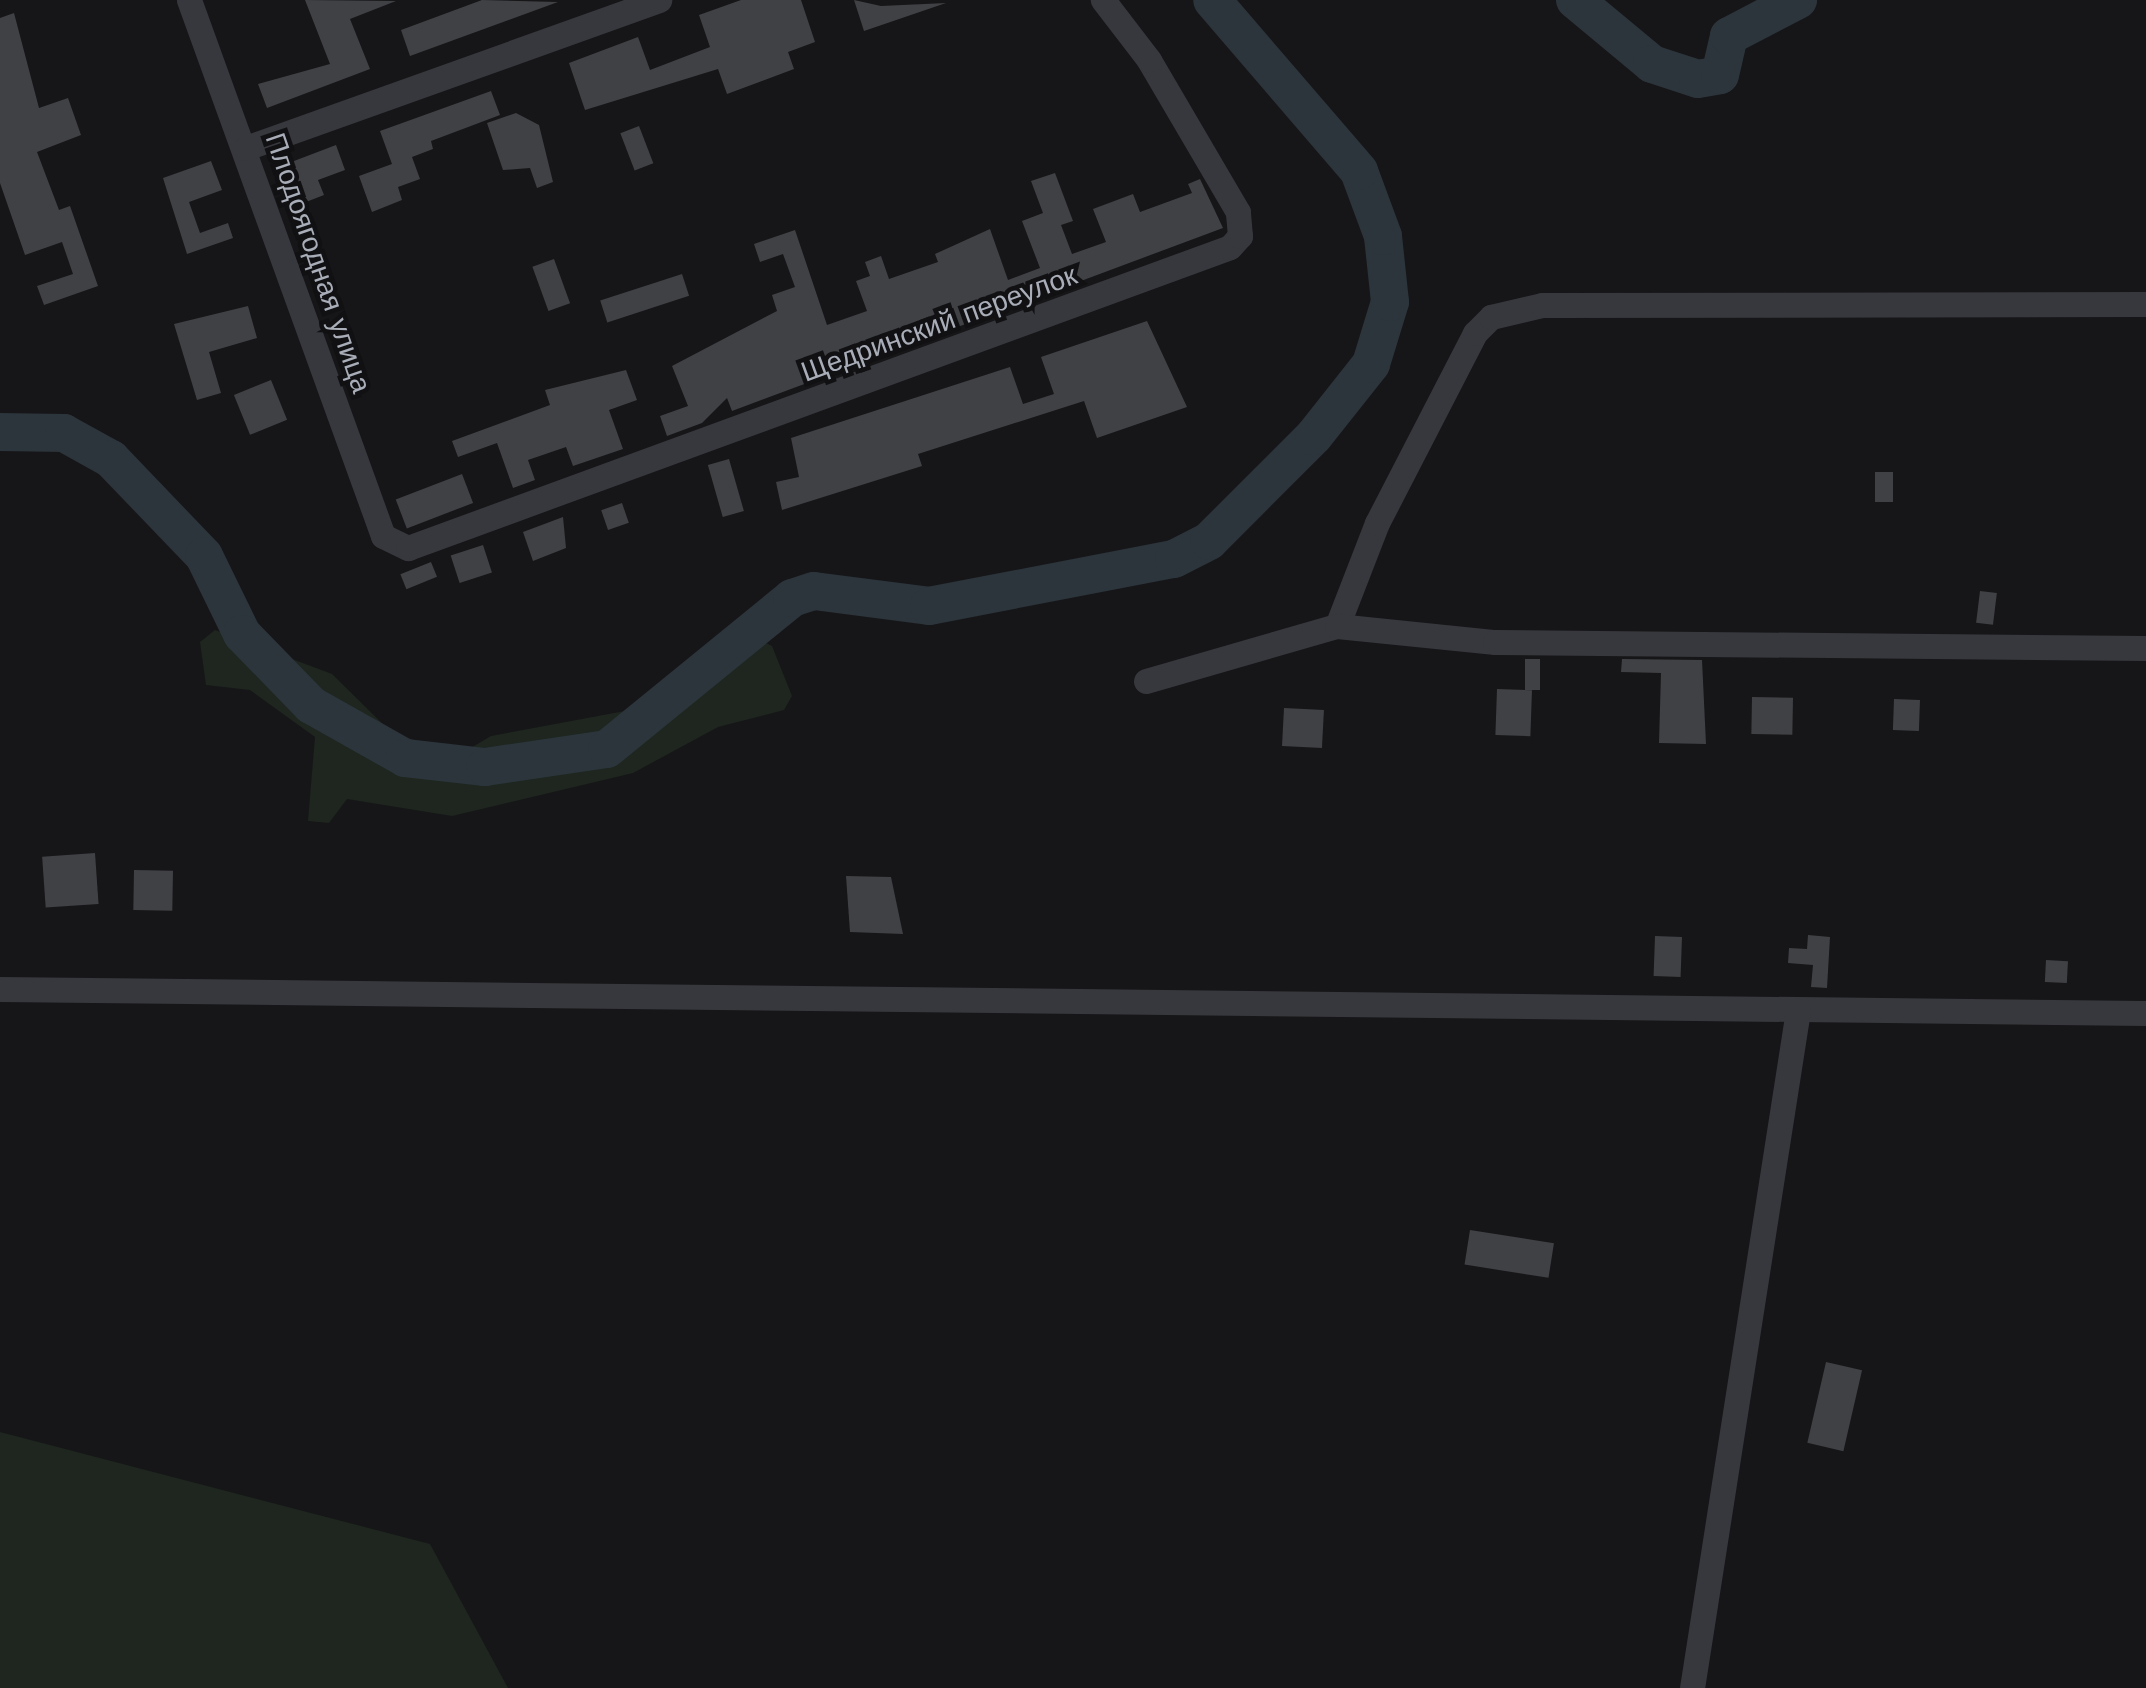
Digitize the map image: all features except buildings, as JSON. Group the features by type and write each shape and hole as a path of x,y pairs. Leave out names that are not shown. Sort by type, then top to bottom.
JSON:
{"street":[{"name":"Плодоягодная улица","path":"189,0 391,546"},
{"path":"246,148 659,0"},
{"name":"Щедринский переулок","path":"391,546 408,548 1230,247 1240,236 1238,212 1149,60 1103,0"},
{"path":"1337,626 1376,523 1475,333 1491,317 1542,305 2146,304"},
{"path":"1146,681 1337,626 1494,642 2146,648"},
{"path":"0,989 2146,1014"},
{"path":"1692,1688 1798,1010"}],"shaded area":[{"path":"734,627 772,646 792,696 784,710 718,727 633,773 452,816 347,799 329,823 308,821 315,737 250,690 206,685 200,642 215,630 332,674 394,735 464,752 491,736 625,711"},
{"path":"0,1432 430,1544 508,1688 0,1688"}],"waterway":[{"path":"0,432 64,433 111,459 204,556 242,634 311,705 405,758 485,767 607,749 792,598 814,591 929,606 1174,559 1209,541 1314,436 1371,364 1390,302 1383,236 1359,171 1212,0"},
{"path":"1575,0 1652,64 1698,79 1720,75 1729,36 1798,0"}]}
